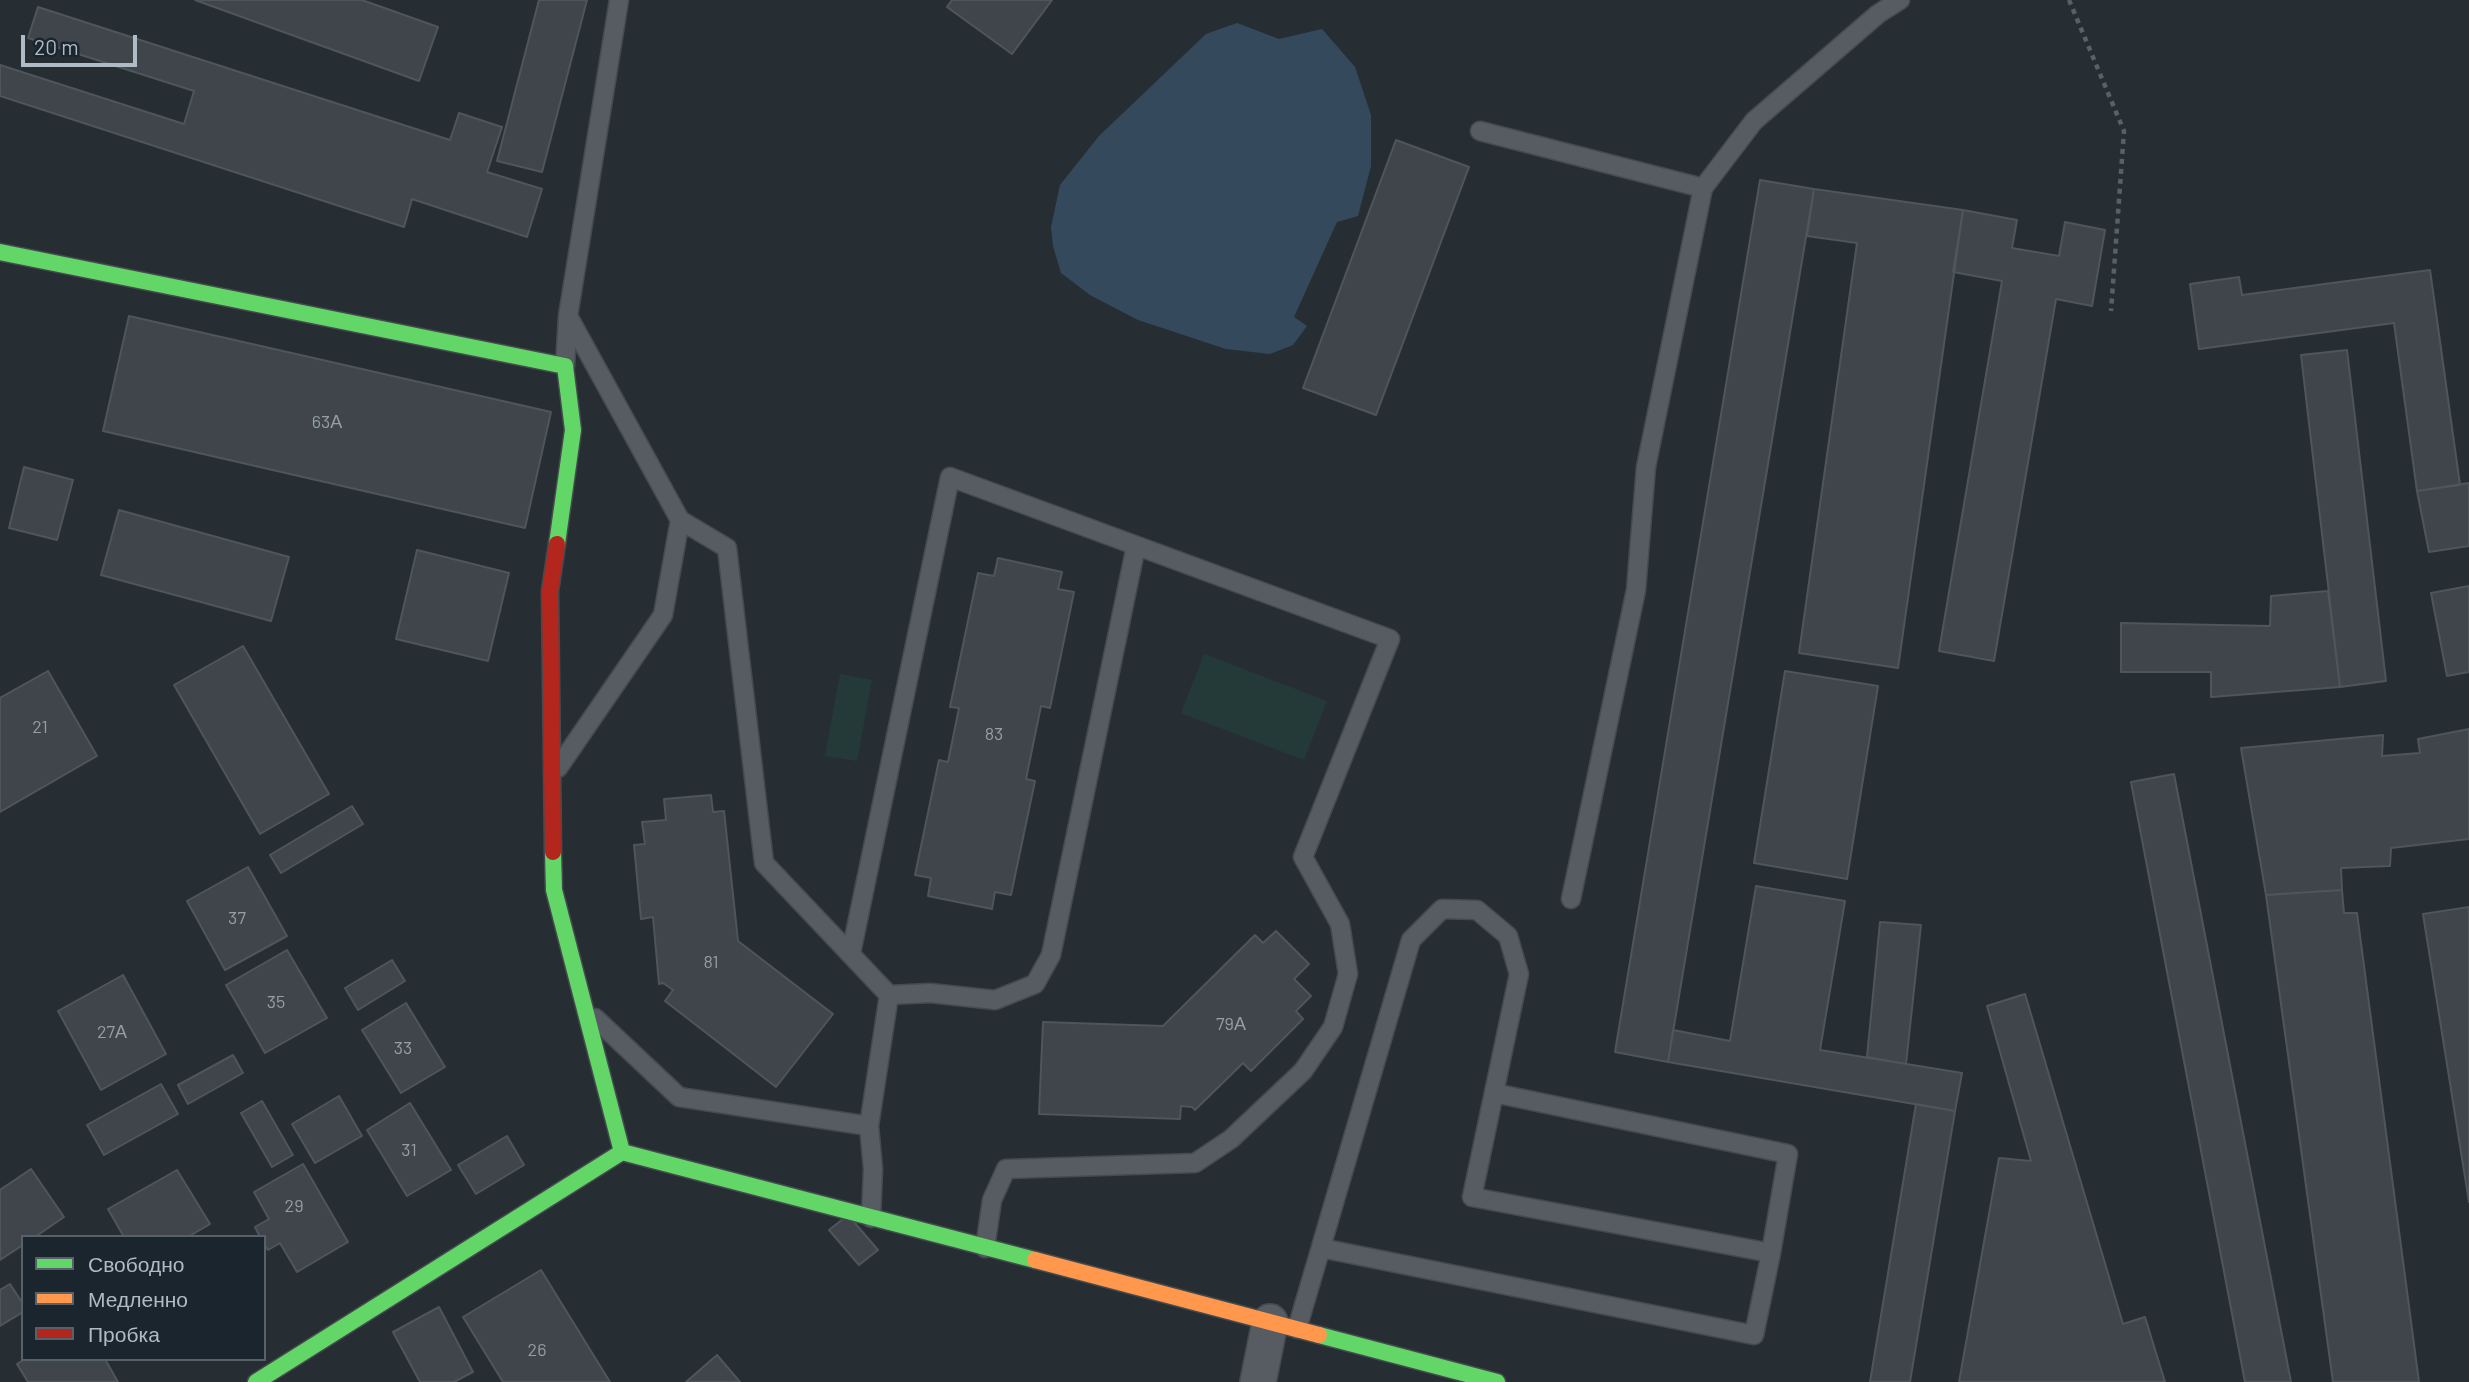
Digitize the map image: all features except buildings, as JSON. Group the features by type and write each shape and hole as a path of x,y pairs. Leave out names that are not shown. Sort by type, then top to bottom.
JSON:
{"street":[{"path":"0,252 565,366 573,430 550,591 554,890 622,1152"},
{"path":"256,1382 622,1152 1497,1382"},
{"path":"1258,1382 1284,1325"}],"lane":[{"path":"565,366 568,316 619,0"},
{"path":"1571,899 1636,590 1646,467 1703,188 1754,121 1878,14 1900,0"},
{"path":"1480,131 1703,188"},
{"path":"568,316 680,520 727,548 764,863 890,995 930,993 995,1000 1035,984 1051,955 1136,546"},
{"path":"851,954 950,477 1390,639 1303,857 1340,924 1348,974 1333,1027 1303,1071 1231,1139 1195,1163 1006,1169 992,1200 985,1248"},
{"path":"552,776 663,615 680,520"},
{"path":"1284,1325 1321,1248 1411,940 1442,909 1477,910 1508,936 1519,974 1472,1197 1770,1253"},
{"path":"872,1218 873,1169 869,1126 890,995"},
{"path":"584,1009 680,1097 869,1126"},
{"path":"1321,1248 1755,1335 1788,1154 1494,1093"}],"path":[{"path":"2069,0 2124,131 2111,310"}],"green space":[{"path":"1204,654 1327,701 1304,760 1181,713"},
{"path":"840,674 872,680 857,761 825,756"}],"water":[{"path":"1237,23 1279,39 1322,29 1355,67 1371,115 1371,166 1358,216 1337,222 1294,317 1307,326 1293,345 1270,354 1226,349 1138,320 1090,295 1061,273 1051,227 1060,185 1099,136 1206,34"}],"traffic: fast":[{"path":"0,252 565,366 573,430 557,544"},
{"path":"553,852 554,890 622,1152"},
{"path":"256,1382 622,1152 1035,1260"},
{"path":"1319,1335 1497,1382"}],"traffic: slow":[{"path":"1035,1260 1319,1335"}],"traffic: jam":[{"path":"553,852 550,591 557,544"}]}
